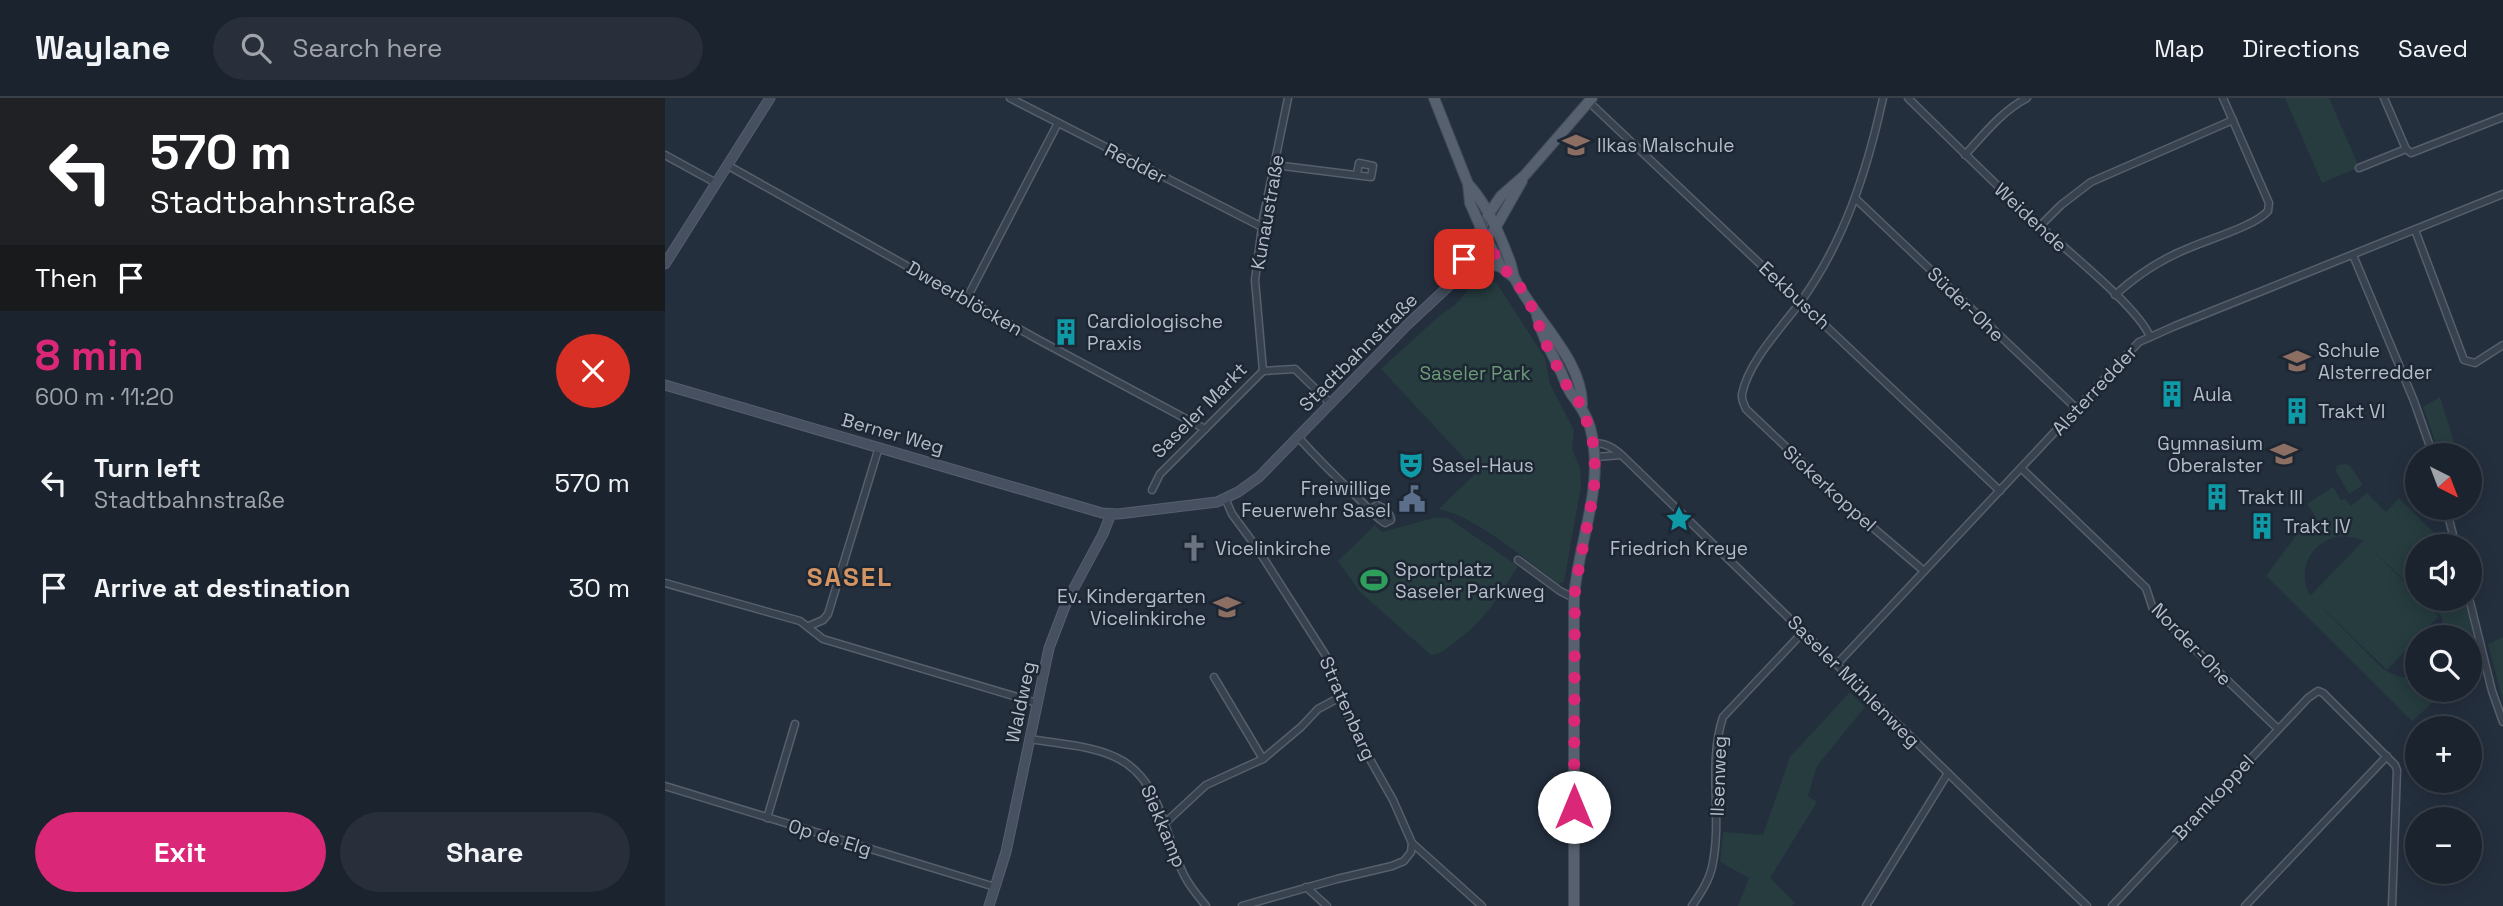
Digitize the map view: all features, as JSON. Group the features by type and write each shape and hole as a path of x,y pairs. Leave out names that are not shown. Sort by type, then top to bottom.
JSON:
{"main road":[{"path":"665,264 770,98"},
{"path":"1434,98 1468,184 1470,203 1501,267"},
{"name":"Stadtbahnstraße","path":"1443,290 1501,196 1525,175 1591,100"},
{"name":"Stadtbahnstraße","path":"1298,438 1443,290 1466,270 1487,242 1525,175"},
{"path":"1468,184 1481,198 1510,260 1514,277 1537,316 1541,334 1571,394 1582,405 1596,457 1594,490 1574,598 1574,906"},
{"path":"1466,270 1489,263 1501,267 1514,277"},
{"name":"Berner Weg","path":"665,385 1111,514"},
{"path":"1111,514 1225,498 1259,477 1298,438"},
{"name":"Waldweg","path":"989,906 1006,852 1049,648 1059,620 1111,514"}],"street":[{"name":"Redder","path":"1010,98 1262,227"},
{"name":"Kunaustraße","path":"1263,371 1255,281 1262,227 1288,98"},
{"path":"1801,301 1831,252 1856,199 1883,98"},
{"name":"Weidende","path":"1908,98 2115,295 2145,325 2150,337"},
{"path":"1965,155 1991,125 2027,98"},
{"path":"2115,295 2156,264 2186,248 2266,214 2269,206 2223,98"},
{"path":"2384,98 2406,149 2411,153 2503,117"},
{"name":"Eekbusch","path":"1591,100 2000,491"},
{"path":"2040,226 2061,205 2091,182 2232,120"},
{"path":"966,300 1058,122"},
{"path":"2359,168 2406,149"},
{"path":"665,155 716,183"},
{"name":"Dweerblöcken","path":"727,165 966,300 1205,429"},
{"path":"1275,165 1357,174"},
{"name":"Alsterredder","path":"1837,663 2134,347 2150,337 2503,194"},
{"name":"Süder-Ohe","path":"1856,199 2077,409"},
{"path":"2416,230 2465,360 2475,363 2503,345"},
{"path":"2353,255 2429,443"},
{"name":"Sickerkoppel","path":"1801,301 1764,350 1748,380 1742,400 1746,410 1829,489 1924,571"},
{"path":"1263,371 1295,369 1331,404"},
{"name":"Saseler Markt","path":"1160,474 1263,371"},
{"path":"1298,438 1370,510"},
{"name":"Saseler Mühlenweg","path":"1593,443 1606,443 1621,455 2087,906"},
{"path":"809,626 823,620 828,614 879,447"},
{"path":"1596,457 1621,455"},
{"name":"Norder-Ohe","path":"2021,468 2146,588 2153,608 2278,729"},
{"name":"Stratenbarg","path":"1225,498 1232,514 1328,659 1354,731 1393,800 1412,843 1482,906"},
{"path":"1518,559 1560,591 1574,598"},
{"path":"665,583 809,626 823,639 1037,703"},
{"path":"2472,611 2492,691 2503,722"},
{"name":"Ilsenweg","path":"1692,906 1711,870 1716,835 1717,736 1723,717 1804,631"},
{"path":"1214,677 1263,759"},
{"name":"Bramkoppel","path":"2112,906 2311,694 2318,691 2323,693 2387,756"},
{"path":"1165,823 1206,785 1263,759 1318,709 1342,696"},
{"path":"767,818 795,724"},
{"name":"Siekkamp","path":"1030,739 1095,751 1123,760 1138,771 1146,781 1165,823 1183,873 1206,906"},
{"path":"2245,906 2387,756 2397,770 2392,906"},
{"path":"1866,906 1948,773"},
{"name":"Op de Elg","path":"665,786 995,887"},
{"path":"1243,906 1392,866 1404,861 1411,852 1412,843"},
{"path":"1306,887 1327,906"}],"green space":[{"path":"2285,98 2329,98 2359,167 2322,183"},
{"name":"Saseler Park","path":"1475,282 1496,282 1545,358 1550,384 1574,430 1572,449 1580,468 1581,486 1564,582 1558,584 1485,530 1439,509 1477,472 1381,369 1455,305"},
{"path":"2440,397 2454,443 2436,443 2423,407"},
{"path":"2346,464 2363,485 2349,494 2335,470 2338,465"},
{"path":"2333,487 2341,500 2345,499 2351,506 2367,493 2386,512 2399,498 2405,504 2405,520 2421,520 2435,534 2405,534 2405,581 2365,543 2405,582 2405,611 2434,611 2439,616 2430,625 2405,625 2405,651 2387,670 2311,597 2384,670 2405,677 2405,702 2433,702 2418,716 2407,716 2266,576 2303,526 2316,517 2307,504","holes":["2341,536 2363,541 2310,596 2305,576 2306,566 2314,550 2330,539"]},
{"path":"1434,518 1448,518 1518,566 1475,625 1447,648 1431,655 1360,592 1338,561 1375,525 1382,532"},
{"path":"2436,611 2468,611 2471,625 2444,625 2441,616"},
{"path":"2503,637 2503,702 2488,644"},
{"path":"1850,692 1865,707 1817,766 1808,796 1817,802 1770,878 1795,903 1792,906 1738,906 1749,878 1720,862 1723,832 1763,835 1790,757"}],"place":[{"name":"Ilkas Malschule","path":"1576,145"},
{"name":"Cardiologische Praxis","path":"1066,332"},
{"name":"Schule Alsterredder","path":"2297,361"},
{"name":"Aula","path":"2172,394"},
{"name":"Trakt VI","path":"2297,411"},
{"name":"Gymnasium Oberalster","path":"2284,454"},
{"name":"Sasel-Haus","path":"1411,465"},
{"name":"Trakt III","path":"2217,497"},
{"name":"Freiwillige Feuerwehr Sasel","path":"1412,499"},
{"name":"Friedrich Kreye","path":"1679,519"},
{"name":"Trakt IV","path":"2262,526"},
{"name":"Vicelinkirche","path":"1194,548"},
{"name":"Sportplatz Saseler Parkweg","path":"1374,580"},
{"name":"Ev. Kindergarten Vicelinkirche","path":"1227,607"}],"district":[{"name":"SASEL","path":"850,577"}],"route":[{"path":"1464,259 1481,228 1501,267 1514,277 1537,316 1541,334 1571,394 1582,405 1595,450 1594,490 1575,588 1574,807"}]}
